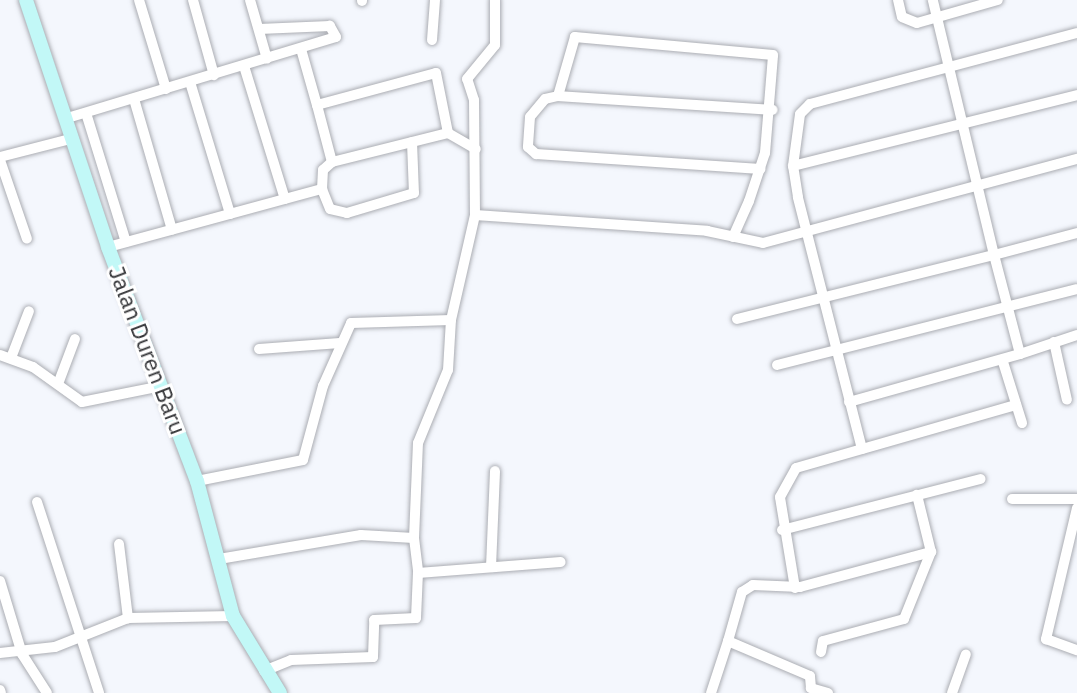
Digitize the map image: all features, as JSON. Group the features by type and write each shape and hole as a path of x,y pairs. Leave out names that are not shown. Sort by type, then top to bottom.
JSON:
{"street":[{"name":"Jalan Duren Baru","path":"26,0 108,247 197,481 233,616 264,671 280,693"},
{"path":"139,0 166,89"},
{"path":"193,0 214,75"},
{"path":"250,0 267,59"},
{"path":"432,40 435,0"},
{"path":"264,671 291,660 373,657 374,620 416,618 418,573 414,538 418,443 448,370 451,320 475,215 476,149 467,86 495,45 495,0"},
{"path":"898,0 909,22 998,0"},
{"path":"933,0 948,66 981,182 1005,307 1020,355"},
{"path":"64,120 335,40 333,27 259,29"},
{"path":"862,449 804,229 793,166 804,107 1077,33"},
{"path":"558,96 575,37 773,55 773,110 760,169 737,238"},
{"path":"300,49 332,162"},
{"path":"244,66 285,199"},
{"path":"317,105 433,72 448,133"},
{"path":"190,82 230,214"},
{"path":"793,166 1077,94"},
{"path":"760,169 536,154 528,147 530,117 545,99 558,96 773,110"},
{"path":"134,99 172,230"},
{"path":"86,113 126,243"},
{"path":"412,142 413,194 343,214 330,209 322,189 323,170 332,162 412,142 448,133 476,149"},
{"path":"27,239 0,159 70,139"},
{"path":"475,215 737,238 757,244 804,229 1077,159"},
{"path":"108,247 322,189"},
{"path":"737,319 1077,233"},
{"path":"777,365 837,352 1077,289"},
{"path":"29,311 6,357 92,403 162,386"},
{"path":"197,481 303,460 340,343 356,321 451,320"},
{"path":"849,402 1003,362 1077,335"},
{"path":"58,384 75,339"},
{"path":"1054,342 1067,400"},
{"path":"259,349 340,343"},
{"path":"1003,362 1021,423"},
{"path":"795,588 782,530 780,496 789,474 804,463 1016,405"},
{"path":"491,567 495,471"},
{"path":"782,530 981,479"},
{"path":"821,652 823,641 904,619 931,552 917,495"},
{"path":"1012,499 1077,499"},
{"path":"37,502 99,693"},
{"path":"1077,508 1046,639 1077,650"},
{"path":"219,559 361,536 414,538"},
{"path":"119,544 126,618"},
{"path":"711,693 747,587 795,588 931,552"},
{"path":"418,573 561,562"},
{"path":"0,580 22,654 47,693"},
{"path":"0,653 22,654 126,618 233,616"},
{"path":"728,641 810,676 811,688 828,693"},
{"path":"952,693 965,654"}]}
